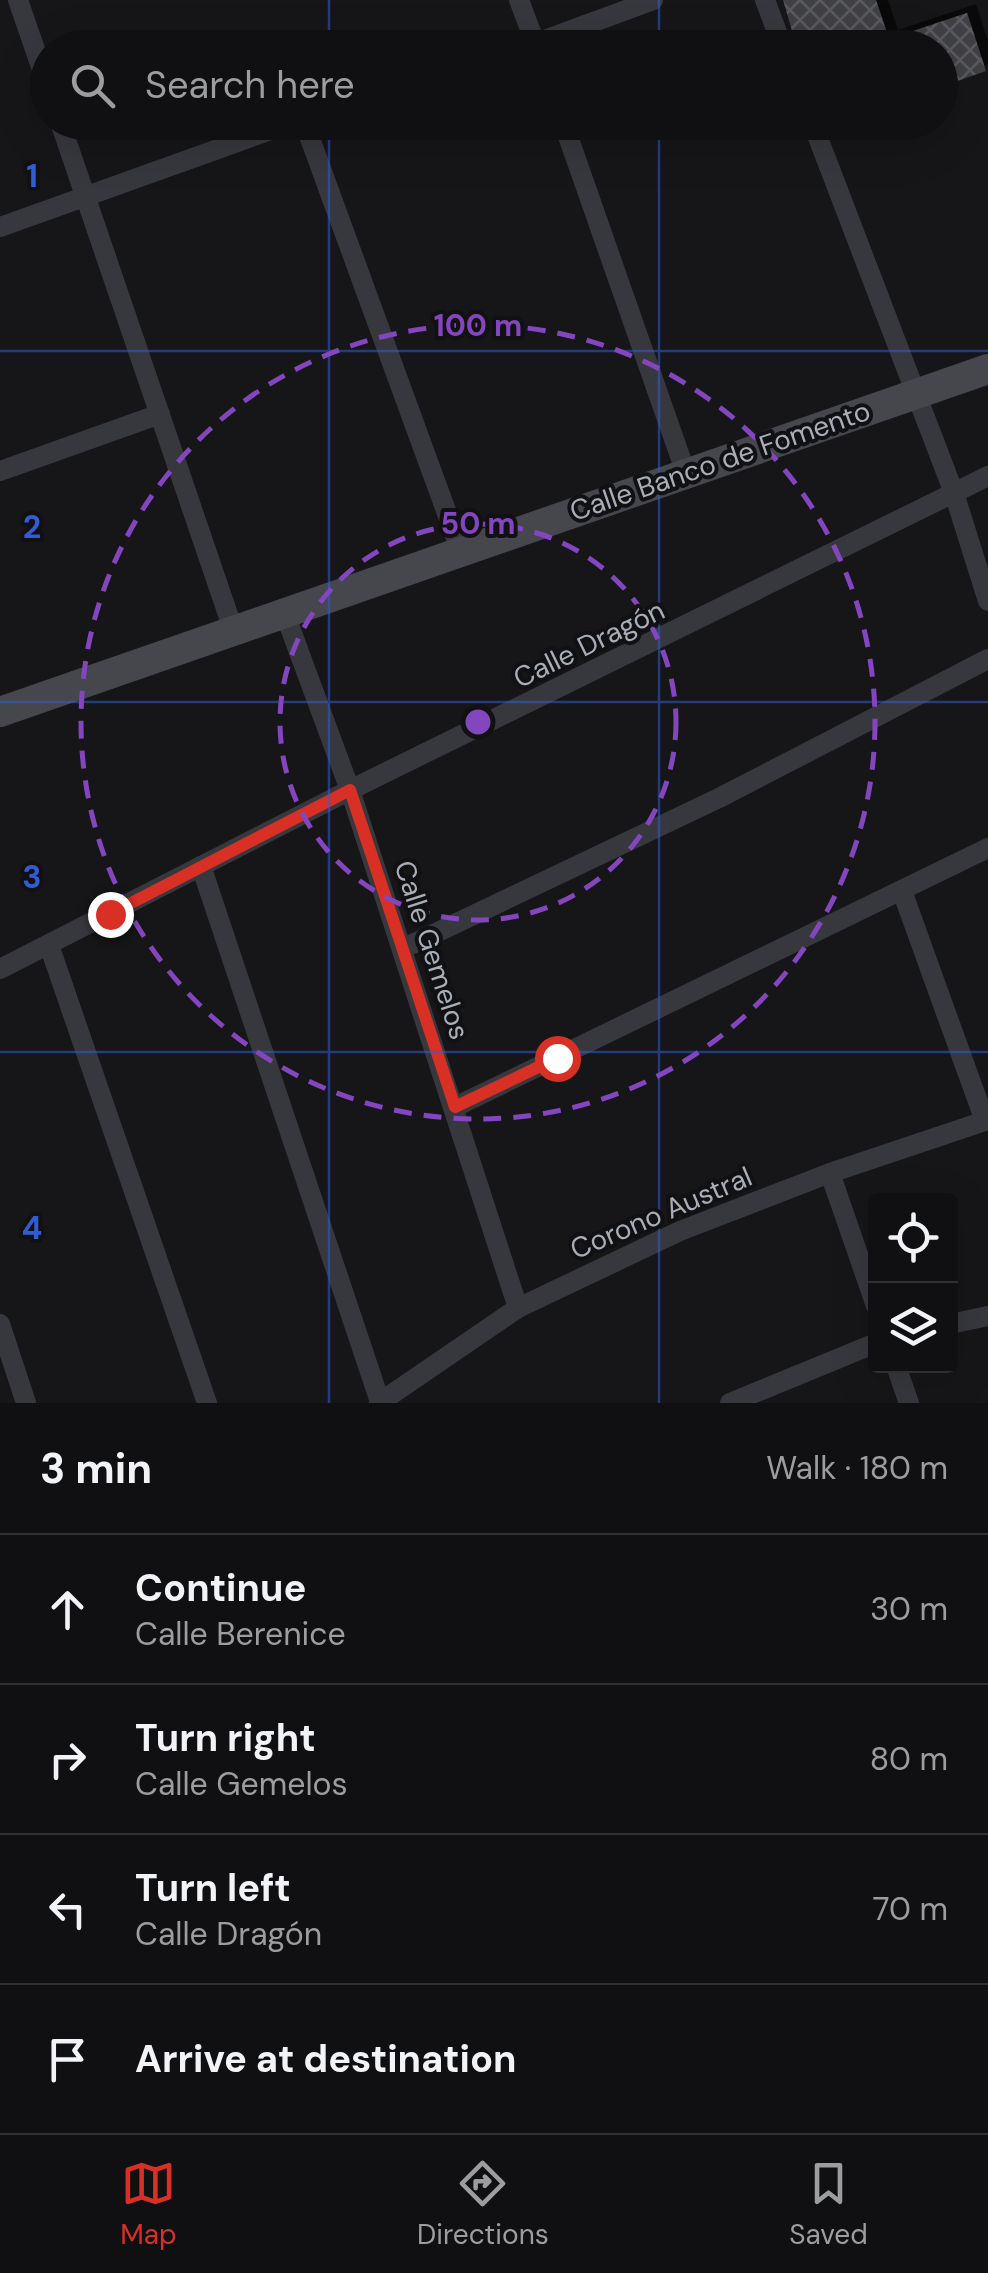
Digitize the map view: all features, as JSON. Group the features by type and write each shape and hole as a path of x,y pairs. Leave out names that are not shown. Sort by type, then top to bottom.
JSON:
{"street":[{"path":"18,0 30,35"},
{"path":"519,0 527,30"},
{"path":"574,30 653,0"},
{"path":"764,0 776,30"},
{"path":"66,140 234,632"},
{"path":"0,226 244,140"},
{"path":"311,140 460,549"},
{"path":"569,140 686,476"},
{"path":"819,140 954,493 988,601"},
{"name":"Calle Banco de Fomento","path":"0,712 460,549 686,476 988,370"},
{"path":"0,471 160,414"},
{"name":"Calle Dragón","path":"0,969 350,790 988,476"},
{"name":"Calle Gemelos","path":"285,614 350,790 518,1308"},
{"path":"402,949 719,798 988,659"},
{"path":"455,1107 988,848"},
{"path":"201,866 379,1403"},
{"path":"902,890 987,1120"},
{"path":"49,945 207,1403"},
{"name":"Corono Austral","path":"379,1403 518,1308 680,1231 830,1173 987,1120"},
{"path":"830,1173 868,1283"},
{"path":"958,1322 988,1316"},
{"path":"0,1324 26,1403"},
{"path":"735,1402 868,1346"},
{"path":"898,1373 909,1403"}],"building":[{"path":"783,0 876,0 886,30 792,30"},
{"path":"967,13 986,71 958,81 958,30 916,30"}],"route":[{"path":"110,914 350,790 455,1107 557,1058"}]}
